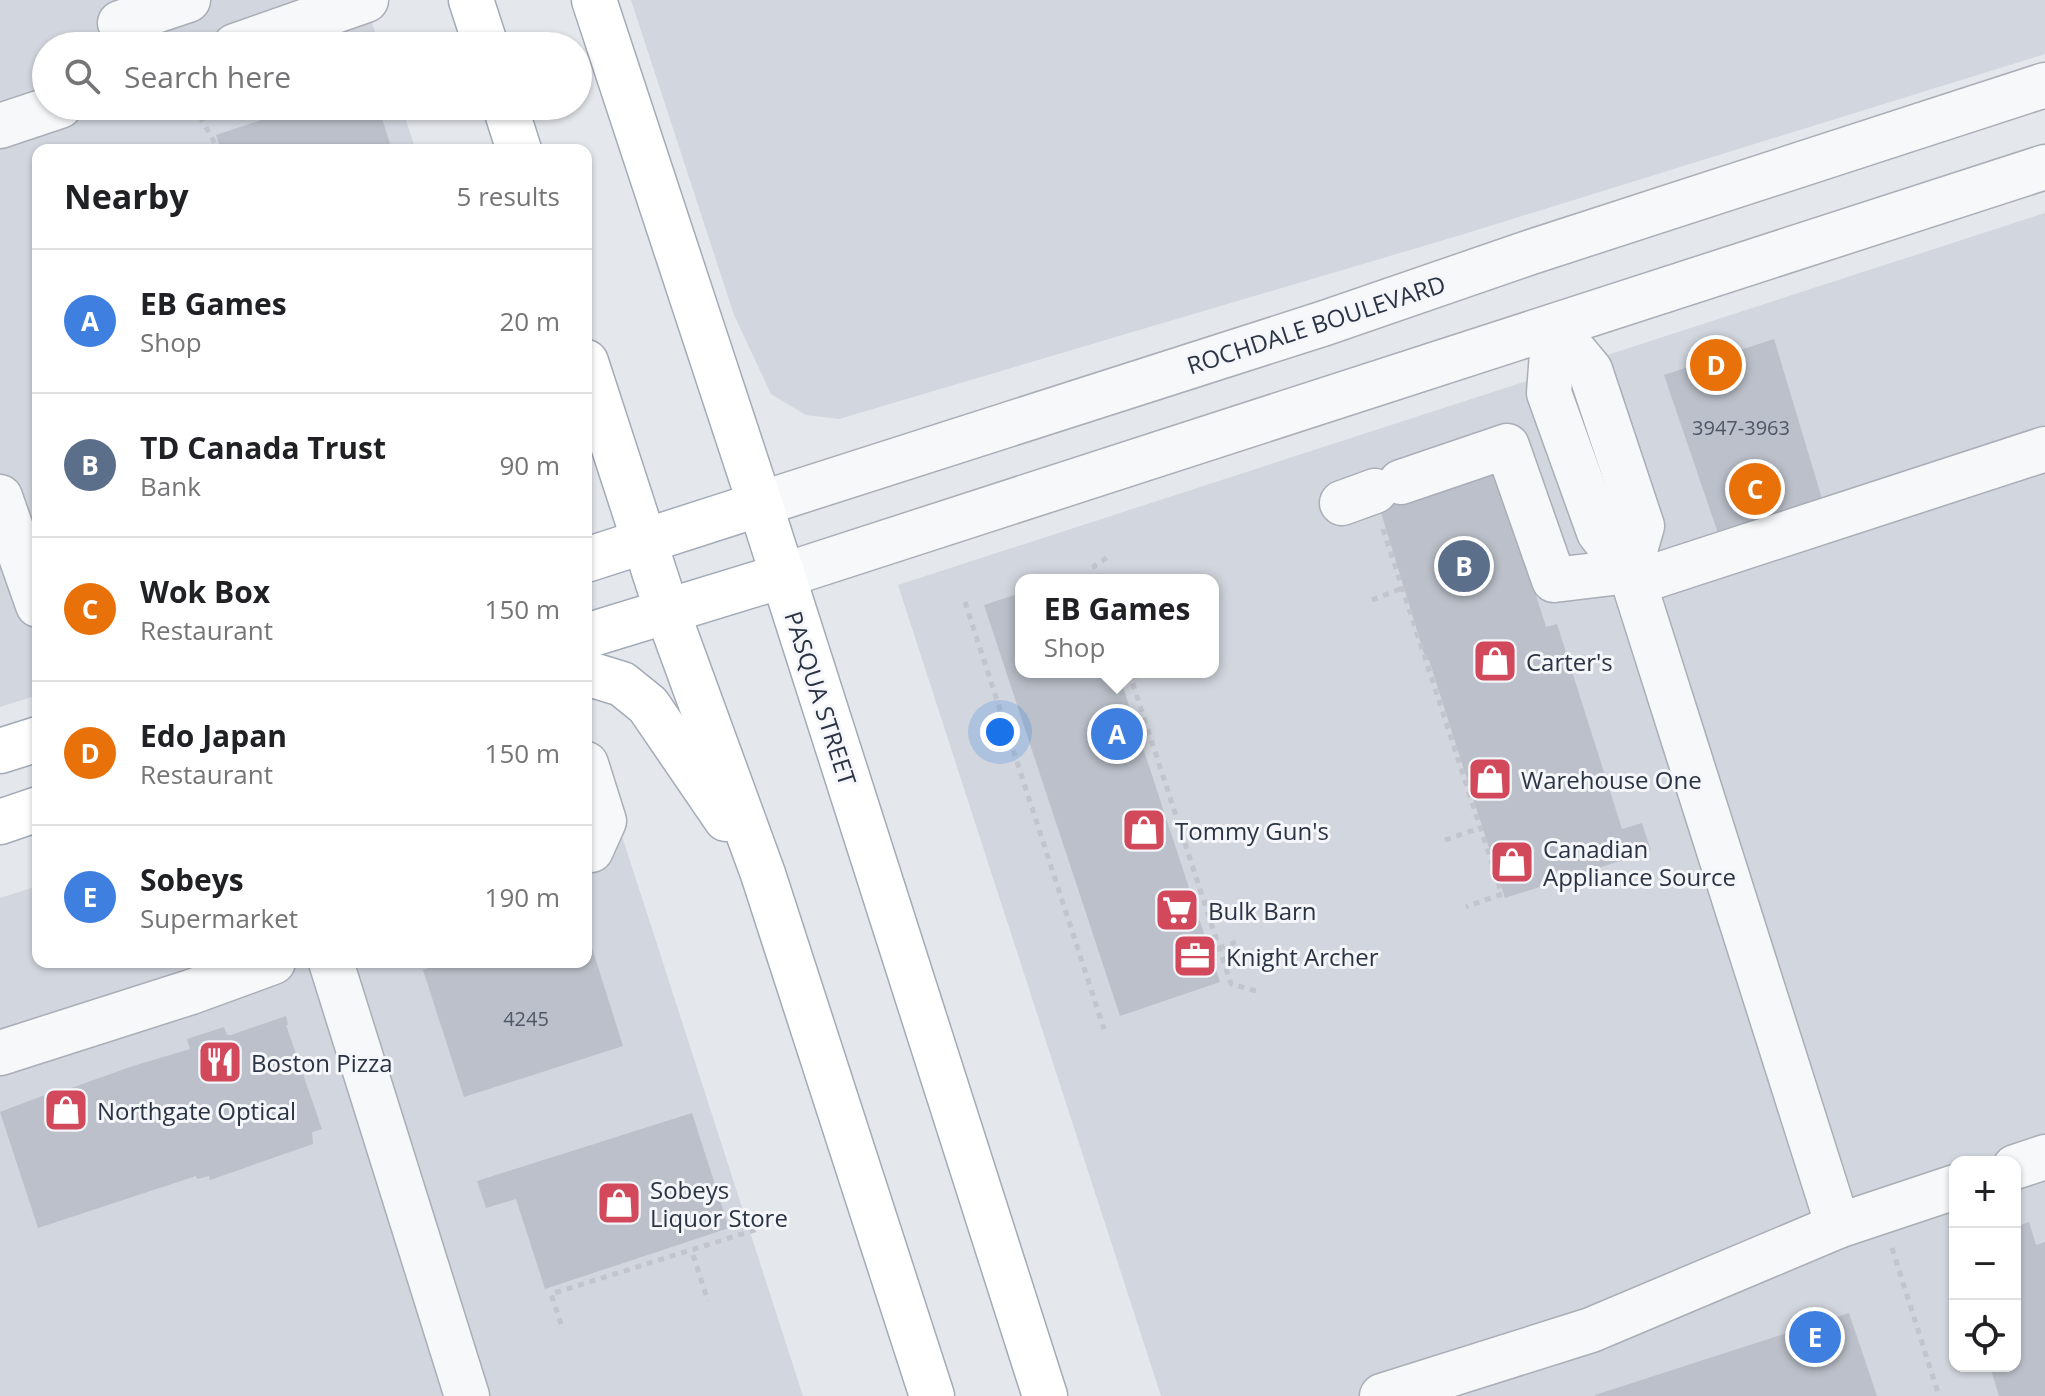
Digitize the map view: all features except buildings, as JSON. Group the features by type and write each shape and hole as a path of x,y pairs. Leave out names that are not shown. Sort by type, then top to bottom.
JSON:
{"main road":[{"path":"471,0 481,32"},
{"name":"PASQUA STREET","path":"594,0 760,504 1045,1396"},
{"path":"509,120 517,144"},
{"path":"592,381 643,542 763,874 932,1396"},
{"name":"ROCHDALE BOULEVARD","path":"592,558 760,504"},
{"path":"592,634 782,576"},
{"path":"592,675 622,684 648,705 763,874"},
{"path":"0,751 32,741"},
{"path":"0,822 32,811"}],"street":[{"path":"120,23 188,0"},
{"path":"275,32 366,0"},
{"name":"ROCHDALE BOULEVARD","path":"760,504 1325,323 1531,252 2045,85"},
{"path":"0,126 32,115"},
{"path":"782,576 2045,167"},
{"path":"1554,327 1549,393 1599,532 1631,577 1838,1226"},
{"path":"1375,499 1507,446 1554,580 1631,577 2045,449"},
{"path":"0,497 32,588"},
{"path":"592,783 604,821 592,848"},
{"path":"0,1053 257,968"},
{"path":"333,968 467,1396"},
{"path":"2021,1165 2045,1157"},
{"path":"1382,1396 1591,1330 1838,1226 1949,1189"}],"path":[{"path":"202,120 215,144"},
{"path":"1375,499 1400,589 1502,894 1466,907"},
{"path":"1097,574 1094,566 1111,555"},
{"path":"1372,600 1400,589"},
{"path":"965,602 1104,1029"},
{"path":"1131,678 1231,984 1256,991"},
{"path":"1445,840 1480,828"},
{"path":"1219,948 1239,941"},
{"path":"561,1324 551,1294 761,1228"},
{"path":"1897,1240 1891,1246 1939,1396"},
{"path":"693,1255 708,1301"}],"shaded area":[{"path":"0,0 364,0 375,32 32,32 32,120 406,120 414,144 32,144 32,697 0,707"},
{"path":"631,0 2045,0 2045,54 1464,234 839,419 806,415 771,394 734,315"},
{"path":"2045,213 2045,1396 1161,1396 898,585"},
{"path":"592,743 803,1396 0,1396 0,898 32,888 32,968 592,968"}],"place":[{"name":"Edo Japan","path":"1716,365"},
{"name":"Wok Box","path":"1755,489"},
{"name":"TD Canada Trust","path":"1464,566"},
{"name":"Carter's","path":"1495,661"},
{"name":"EB Games","path":"1117,734"},
{"name":"Warehouse One","path":"1490,779"},
{"name":"Tommy Gun's","path":"1144,830"},
{"name":"Canadian Appliance Source","path":"1512,862"},
{"name":"Bulk Barn","path":"1177,910"},
{"name":"Knight Archer","path":"1195,956"},
{"name":"Boston Pizza","path":"220,1062"},
{"name":"Northgate Optical","path":"66,1110"},
{"name":"Sobeys Liquor Store","path":"619,1203"},
{"name":"Sobeys","path":"1815,1337"}]}
